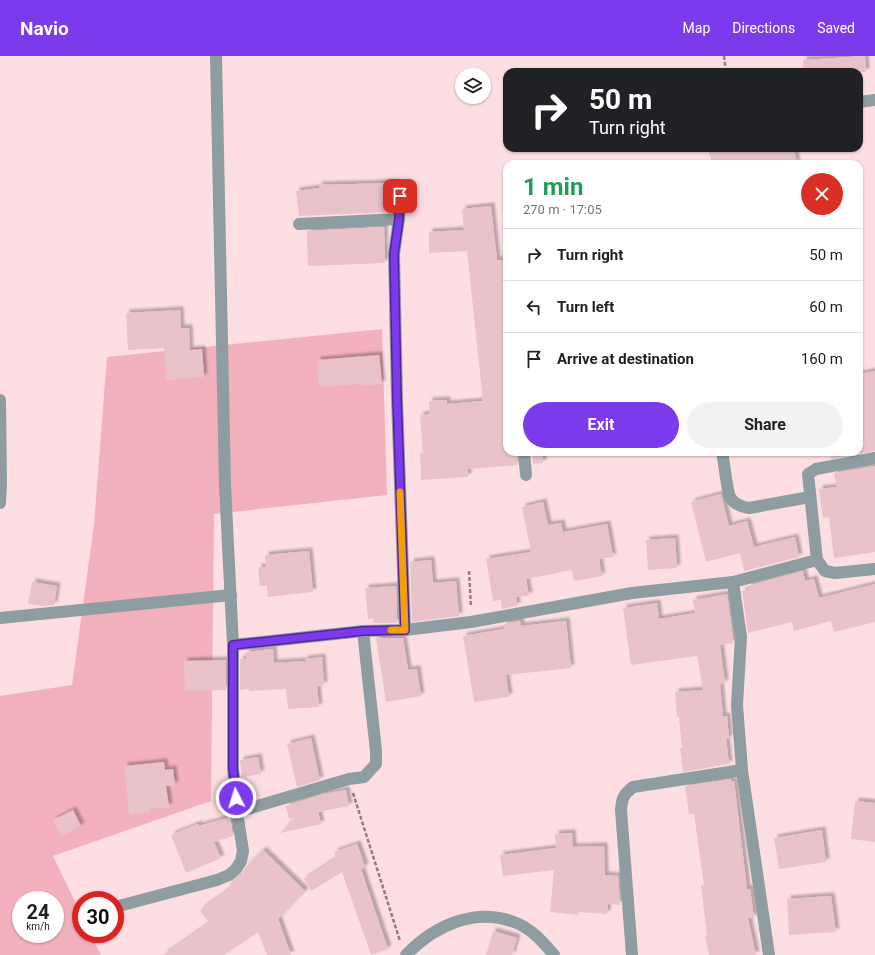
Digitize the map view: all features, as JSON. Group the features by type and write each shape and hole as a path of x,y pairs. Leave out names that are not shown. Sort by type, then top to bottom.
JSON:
{"street":[{"path":"124,905 217,880 229,875 236,869 241,861 243,851 237,812 233,768 233,645 225,485 216,56"},
{"path":"863,102 875,100"},
{"path":"400,185 399,219 394,254 397,398 405,630"},
{"path":"299,224 399,219"},
{"path":"0,400 0,504"},
{"path":"524,456 526,474"},
{"path":"723,456 730,497 743,507 749,508 810,497"},
{"path":"875,458 816,468 808,474 817,560 825,571 835,573 875,569"},
{"path":"233,645 363,631 405,630 471,622 632,593 733,582 817,560"},
{"path":"733,582 741,637 737,705 742,770 769,955"},
{"path":"0,618 231,595"},
{"path":"237,812 349,779 364,777 376,764 376,751 363,631"},
{"path":"632,955 621,810 622,800 626,793 633,787 742,770"},
{"path":"404,951 449,924 470,917 492,916 514,922 529,930 554,955"}],"path":[{"path":"724,56 726,68"},
{"path":"469,572 471,622"},
{"path":"349,779 404,951"}],"shaded area":[{"path":"382,329 387,495 214,514 211,801 53,856 72,895 72,943 95,943 101,955 0,955 0,696 72,685 94,525 107,357"}],"building":[{"path":"865,56 866,72 863,72 863,68 803,68 803,60"},
{"path":"708,152 795,152 796,160 712,160"},
{"path":"392,183 392,212 299,216 296,191 319,188 319,185"},
{"path":"491,206 497,260 503,260 503,456 517,456 518,465 468,469 468,477 421,480 420,453 423,453 420,415 430,414 429,401 447,400 447,404 483,401 467,251 429,253 429,232 464,230 462,209"},
{"path":"384,227 385,263 308,266 307,231"},
{"path":"180,310 181,328 189,328 190,350 202,349 204,377 166,380 164,348 128,350 126,313"},
{"path":"379,355 382,384 319,387 317,360"},
{"path":"875,371 875,451 863,453 863,373"},
{"path":"532,456 542,456 543,463 533,464"},
{"path":"831,456 848,456 831,459"},
{"path":"875,466 875,552 834,558 829,517 823,518 819,489 837,487 834,473"},
{"path":"721,494 729,526 747,521 754,547 795,537 799,557 744,571 740,553 706,562 691,502"},
{"path":"543,502 548,525 561,523 563,532 607,524 613,557 599,559 602,576 574,581 572,570 526,579 529,596 516,597 517,606 502,609 501,600 493,601 486,559 531,552 522,507"},
{"path":"675,538 677,568 648,570 646,540"},
{"path":"309,551 313,592 268,597 267,586 260,586 258,567 266,567 265,555"},
{"path":"431,560 433,583 456,581 459,616 412,622 410,562"},
{"path":"803,571 805,581 814,579 819,598 875,584 875,622 834,632 831,621 794,631 792,622 748,633 742,591 749,590 748,586"},
{"path":"32,582 57,586 54,605 43,606 28,604"},
{"path":"396,586 397,623 374,623 373,618 368,619 365,588"},
{"path":"727,594 733,643 720,645 725,683 720,684 723,717 727,716 729,739 726,739 729,764 683,772 680,748 682,748 679,717 677,717 675,692 703,690 697,656 631,665 623,608 657,603 659,619 695,613 693,600"},
{"path":"520,621 521,626 566,621 571,668 506,675 509,697 474,702 463,636 504,629 504,624"},
{"path":"376,638 403,638 408,670 417,669 421,696 386,702"},
{"path":"273,649 274,663 305,661 305,659 322,657 324,685 317,686 319,707 288,709 286,689 240,690 240,659 246,659 246,652"},
{"path":"226,660 226,690 185,691 184,661"},
{"path":"311,738 320,780 297,787 287,744"},
{"path":"258,757 261,774 242,777 240,760"},
{"path":"164,762 165,770 173,769 175,785 166,786 169,807 151,809 151,812 129,814 124,766"},
{"path":"731,779 731,782 734,781 747,889 750,889 754,918 748,918 756,955 709,955 705,936 707,936 701,885 704,885 694,814 689,814 685,786"},
{"path":"346,790 349,806 318,812 321,824 280,833 295,817 289,819 286,806 323,794"},
{"path":"855,801 875,803 875,842 851,839"},
{"path":"73,810 81,826 61,837 53,820"},
{"path":"230,817 233,836 214,842 221,858 186,873 171,835 198,824 199,826"},
{"path":"822,830 826,862 779,869 774,838"},
{"path":"572,833 573,847 604,846 605,875 618,876 620,905 608,904 607,914 578,912 578,915 550,912 554,870 503,876 500,855 556,848 555,834"},
{"path":"357,844 365,867 361,869 388,949 371,955 342,872 311,891 304,879 336,858 334,852"},
{"path":"263,850 305,891 278,919 291,955 267,955 258,932 224,955 163,955 209,923 200,910 232,887 229,884 241,875 246,867"},
{"path":"831,896 836,932 789,935 787,899"},
{"path":"493,931 517,938 512,955 486,955"}],"slow traffic":[{"path":"391,630 405,630 400,492"}],"route":[{"path":"236,798 233,768 233,645 363,631 405,630 397,398 394,254 399,219 400,196"}]}
